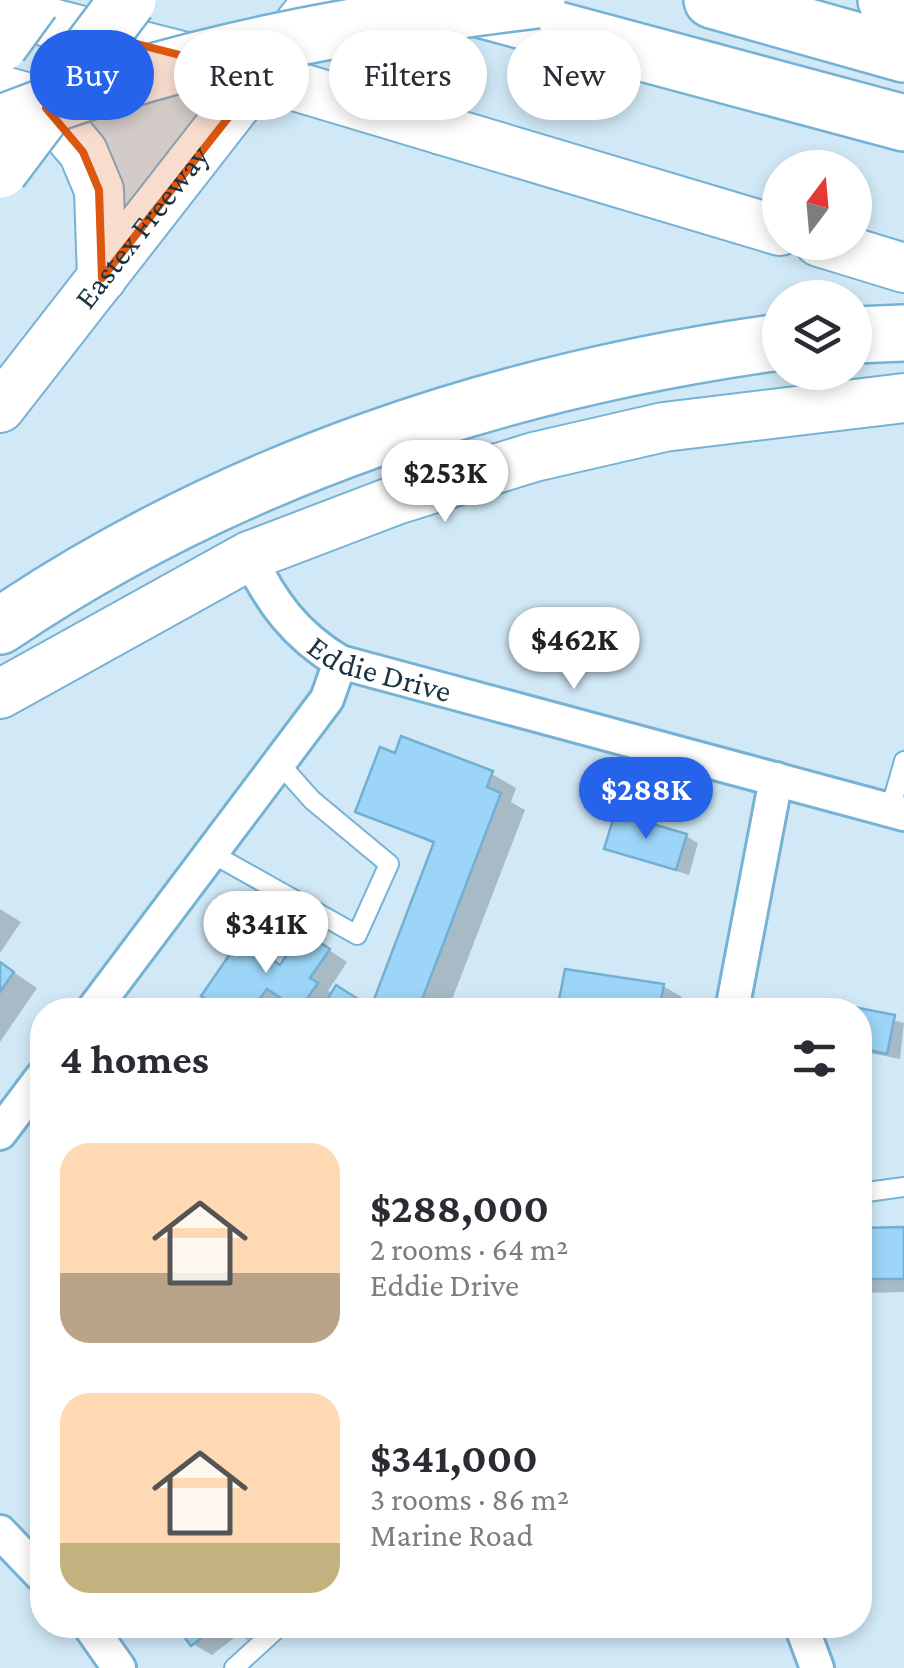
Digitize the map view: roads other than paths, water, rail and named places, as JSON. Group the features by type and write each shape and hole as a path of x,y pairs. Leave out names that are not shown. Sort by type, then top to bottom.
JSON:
{"highway":[{"path":"0,44 32,0"},
{"path":"0,170 128,0"},
{"path":"445,0 904,123"},
{"path":"0,124 134,79 241,50 438,12 537,0"},
{"path":"712,0 904,54"},
{"path":"800,0 904,106"},
{"path":"886,0 904,2"},
{"path":"872,334 904,333"},
{"path":"0,626 108,558 172,526 402,430 558,382 762,345"}],"main road":[{"name":"Eastex Freeway","path":"296,30 318,0"},
{"path":"433,0 408,34 404,68 418,100 441,130"},
{"path":"0,10 174,54"},
{"path":"0,90 40,101 83,152 98,190 102,278"},
{"path":"309,90 762,226"},
{"name":"Eastex Freeway","path":"0,408 227,120"},
{"path":"872,258 904,268"},
{"path":"0,694 249,556 396,500 553,452 664,426 904,398"}],"street":[{"name":"Eddie Drive","path":"249,556 281,614 308,643 340,662 897,812"},
{"path":"102,998 328,699 340,662"},
{"path":"734,998 776,779"},
{"path":"0,1133 30,1093"},
{"path":"0,1532 30,1563"},
{"path":"98,1638 119,1668"},
{"path":"806,1638 817,1668"}],"lane":[{"path":"897,812 904,760"},
{"path":"211,853 357,935 389,864 312,800 279,763"},
{"path":"872,1191 904,1187"},
{"path":"234,1668 266,1638"}]}
